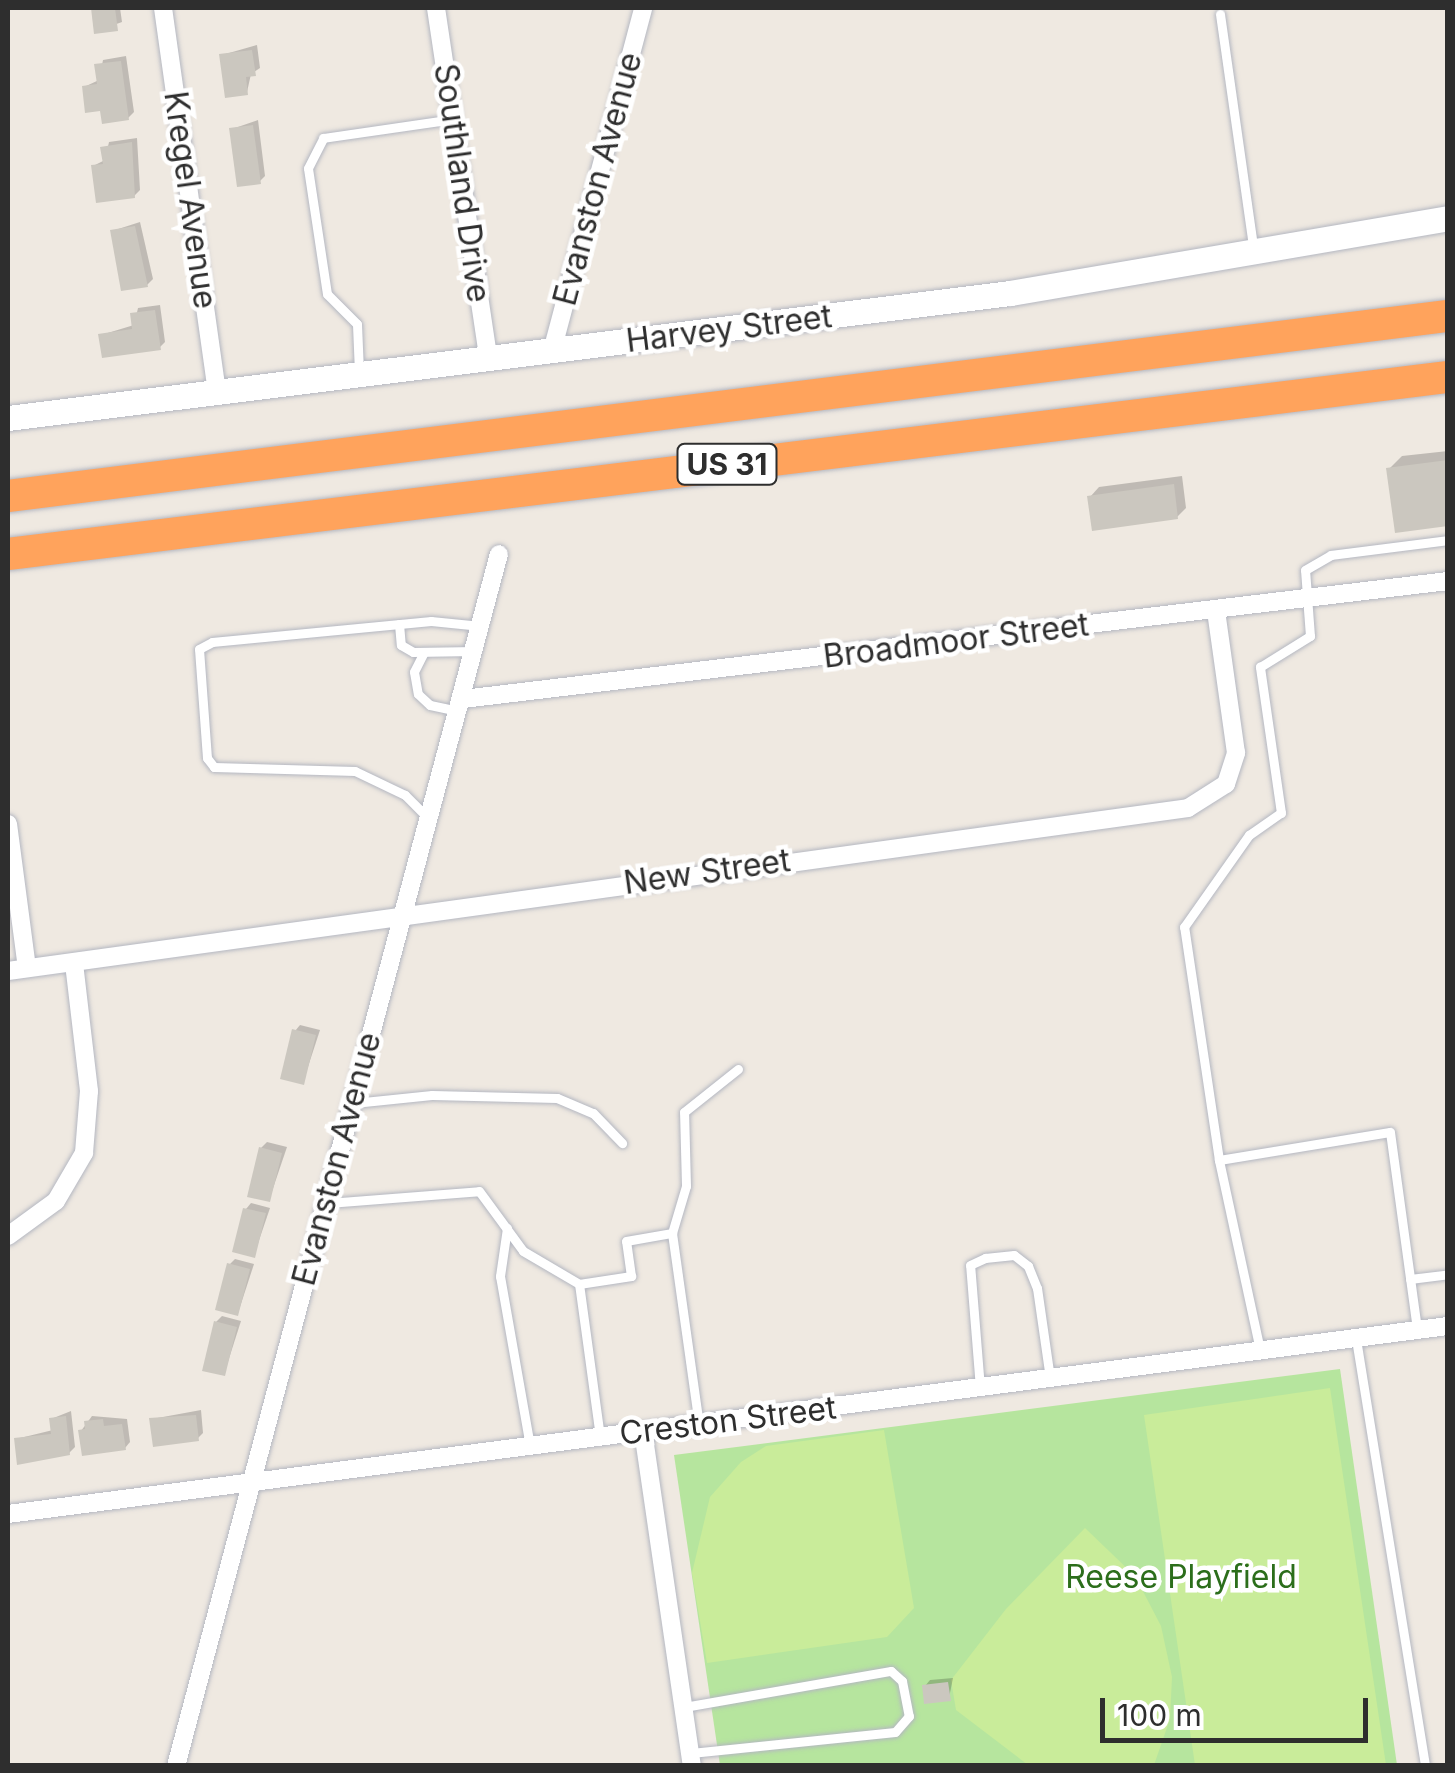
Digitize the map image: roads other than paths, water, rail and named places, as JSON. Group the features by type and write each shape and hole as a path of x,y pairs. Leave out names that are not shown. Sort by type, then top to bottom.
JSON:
{"highway":[{"path":"1334,330 1401,309 1448,303"},
{"name":"US 31","path":"8,496 1448,316"},
{"name":"US 31","path":"8,554 1448,377"}],"street":[{"name":"Kregel Avenue","path":"163,8 217,392"},
{"name":"Southland Drive","path":"436,8 488,358"},
{"name":"Evanston Avenue","path":"552,351 643,8"},
{"name":"Harvey Street","path":"8,418 1076,284 1254,249 1448,218"},
{"name":"Evanston Avenue","path":"176,1766 462,705 499,554"},
{"name":"Broadmoor Street","path":"462,705 1448,581"},
{"name":"New Street","path":"8,971 404,912 1188,808 1226,784 1236,753 1216,611"},
{"path":"8,824 27,968"},
{"path":"8,1236 56,1201 84,1154 89,1091 74,963"},
{"name":"Creston Street","path":"8,1514 1448,1326"},
{"path":"643,1432 691,1759"}],"lane":[{"path":"1220,14 1254,249"},
{"path":"359,374 357,324 327,294 308,168 323,138 452,119"},
{"path":"1260,1350 1219,1160 1184,927 1250,835 1280,813 1260,667 1310,636 1310,563 1448,540"},
{"path":"399,624 401,645 424,652 475,651"},
{"path":"429,820 370,774 220,769 207,758 197,656 205,643 399,624 481,626"},
{"path":"424,652 414,672 418,694 430,705 462,705"},
{"path":"700,1424 672,1233 686,1186 684,1112 738,1069"},
{"path":"352,1104 432,1095 558,1098 592,1113 622,1142"},
{"path":"1219,1160 1390,1132 1417,1330"},
{"path":"325,1203 479,1191 523,1251 578,1284 631,1276 626,1241 672,1233"},
{"path":"506,1228 500,1276 530,1447"},
{"path":"980,1388 970,1265 984,1258 1014,1255 1028,1266 1037,1288 1050,1378"},
{"path":"1410,1280 1448,1274"},
{"path":"578,1284 600,1438"},
{"path":"1356,1339 1426,1766"},
{"path":"684,1707 891,1671 902,1681 909,1716 895,1732 691,1759"}],"park label":[{"name":"Reese Playfield","path":"1181,1577"}]}
